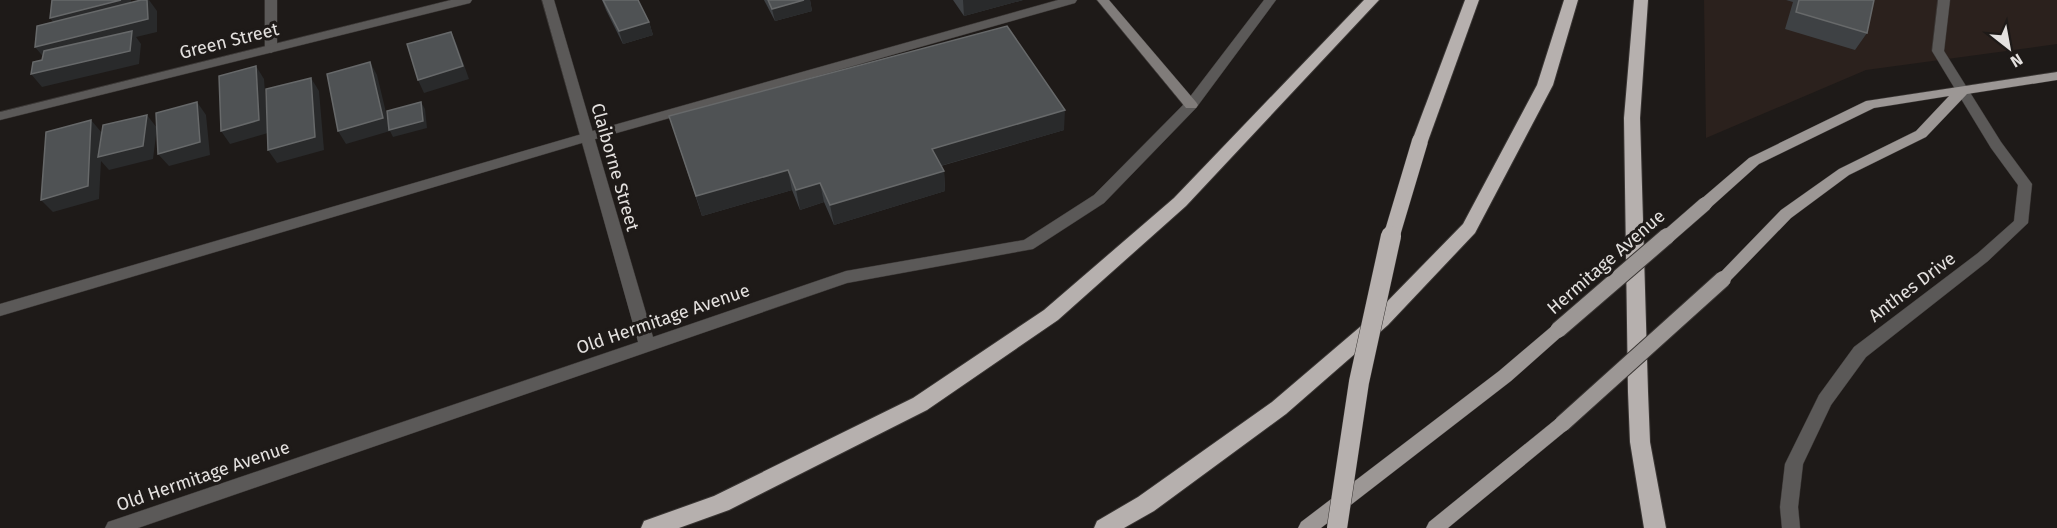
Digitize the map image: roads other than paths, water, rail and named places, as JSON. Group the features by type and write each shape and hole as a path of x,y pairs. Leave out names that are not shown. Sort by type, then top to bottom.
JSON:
{"highway":[{"path":"652,528 721,503 920,405 1051,315 1180,202 1372,0"},
{"path":"1337,528 1359,382 1389,243 1420,141 1472,0"},
{"path":"1105,528 1146,504 1279,408 1381,320 1469,228 1545,85 1571,0"},
{"path":"1641,0 1632,118 1638,392 1640,442 1655,528"}],"main road":[{"name":"Hermitage Avenue","path":"1307,528 1505,376 1754,161 1871,104 2057,76"},
{"path":"1435,528 1562,424 1723,279 1786,214 1844,172 1921,134 1962,91"}],"street":[{"path":"271,0 271,50"},
{"name":"Green Street","path":"0,116 466,0"},
{"name":"Claiborne Street","path":"548,0 647,344"},
{"path":"0,310 587,137 1071,0"},
{"path":"1103,0 1191,105"},
{"name":"Old Hermitage Avenue","path":"114,528 647,344 846,278 1028,245 1099,199 1191,105 1270,0"},
{"name":"Anthes Drive","path":"1791,528 1789,507 1794,464 1825,400 1860,352 1983,257 2021,223 2025,184 1996,145 1938,51 1944,0"}]}
